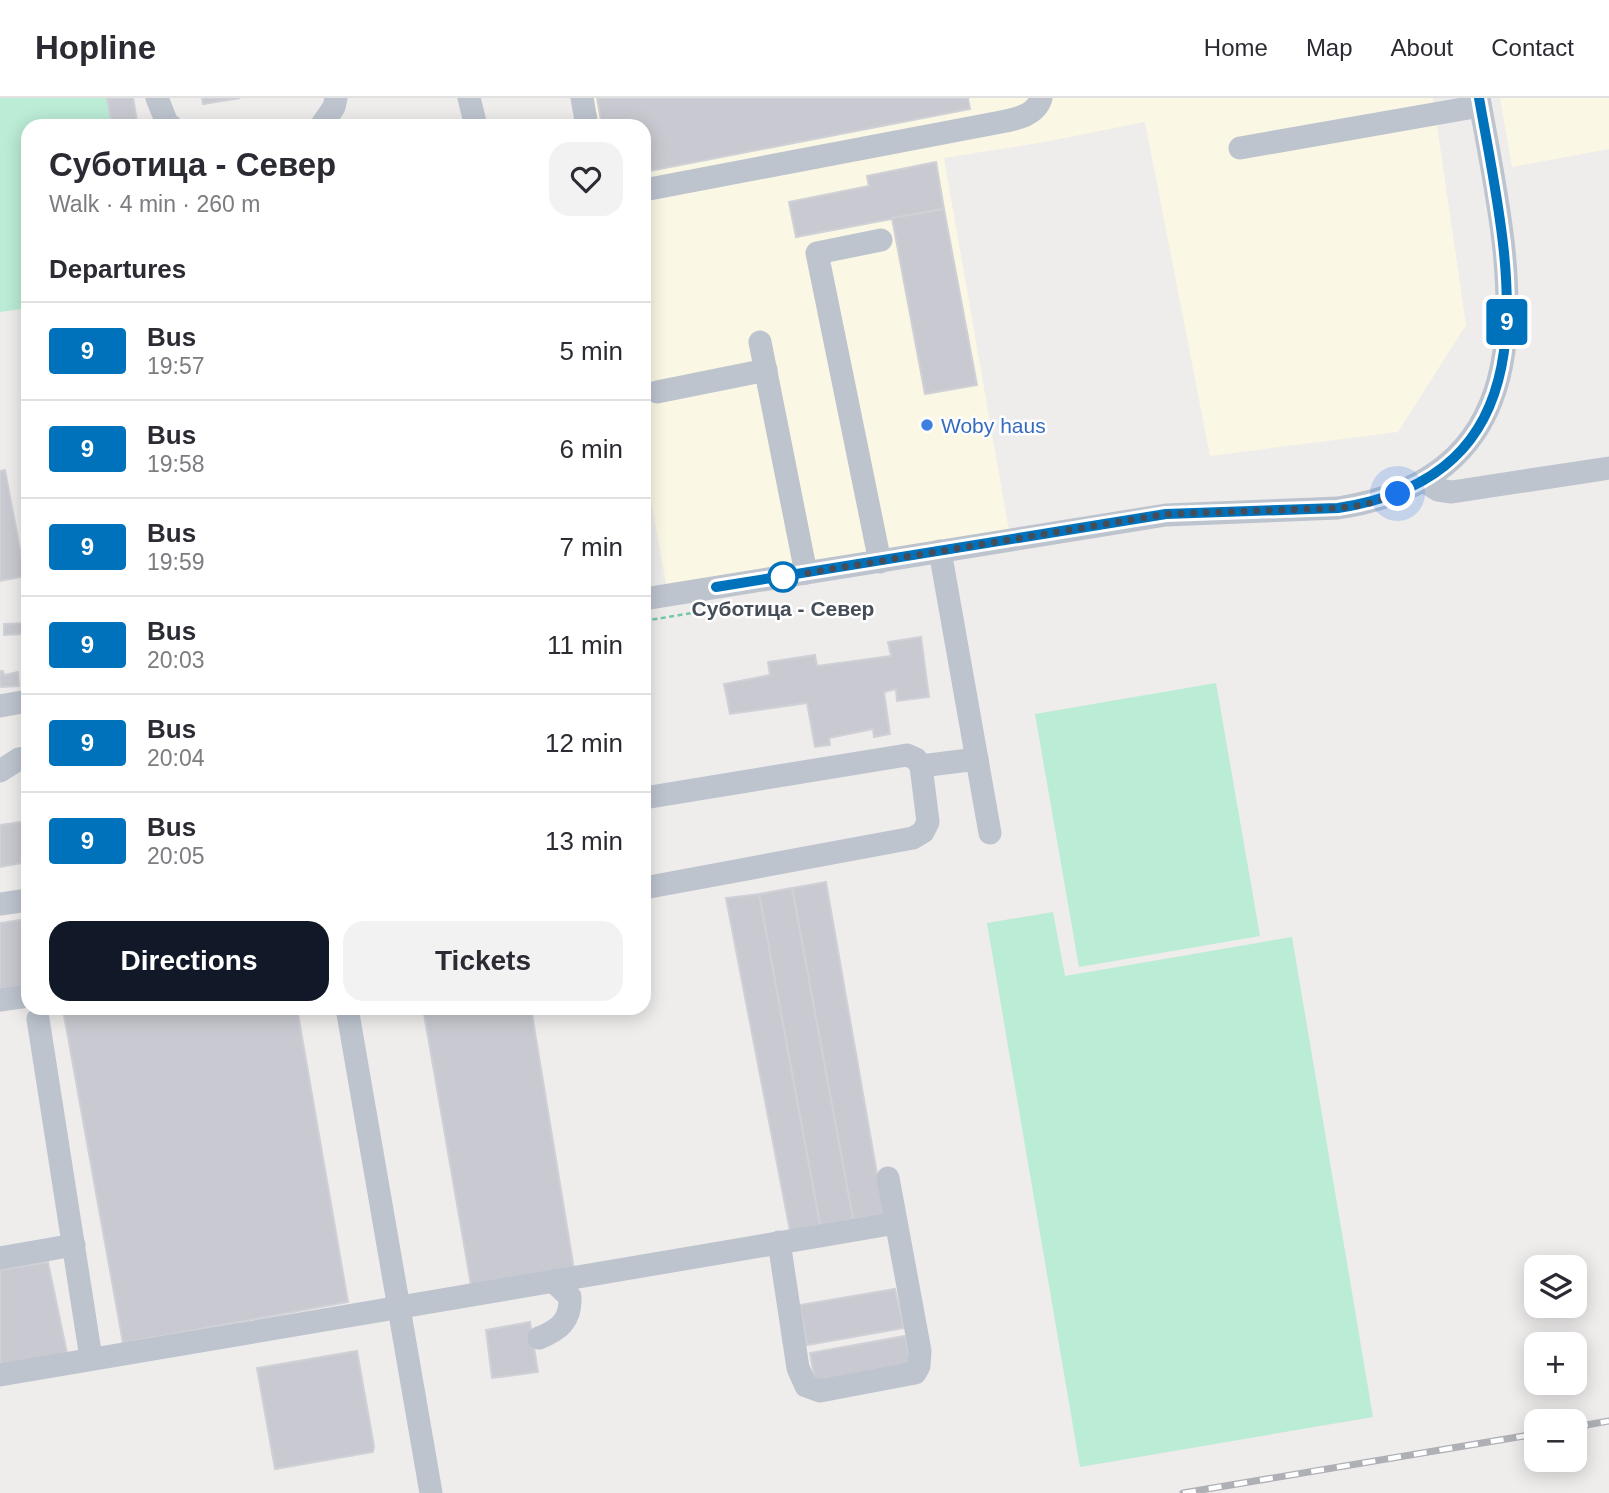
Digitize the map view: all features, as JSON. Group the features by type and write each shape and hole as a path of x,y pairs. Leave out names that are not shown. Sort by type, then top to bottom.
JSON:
{"street":[{"path":"156,98 158,119"},
{"path":"156,98 165,119"},
{"path":"326,119 334,107 336,98"},
{"path":"469,98 474,119"},
{"path":"582,98 586,119"},
{"path":"651,189 1021,118 1037,107 1041,98"},
{"path":"651,598 1166,514 1363,505 1398,494 1424,481 1453,458 1476,429 1495,397 1504,358 1508,312 1506,266 1480,102 1240,148"},
{"path":"880,562 817,253 881,240"},
{"path":"760,342 806,573"},
{"path":"657,392 766,370"},
{"path":"1424,481 1438,490 1452,492 1609,468"},
{"path":"940,551 990,833"},
{"path":"0,706 21,702"},
{"path":"651,797 901,755 913,756 921,766 928,822 919,836 651,887"},
{"path":"0,771 21,758"},
{"path":"921,766 977,759"},
{"path":"0,904 21,901"},
{"path":"0,1000 21,997"},
{"path":"347,1015 431,1493"},
{"path":"38,1019 91,1359"},
{"path":"779,1242 798,1367 806,1386 820,1391 911,1374 919,1366 920,1350 888,1178"},
{"path":"0,1374 399,1309 897,1223"},
{"path":"0,1258 74,1245"},
{"path":"539,1338 563,1325 570,1311 570,1297 554,1282"}],"path":[{"path":"651,620 719,608"}],"shaded area":[{"path":"576,98 1433,98 1466,325 1398,432 1210,456 1145,122 944,158 1009,531 667,589 651,501 651,119 580,119"},
{"path":"1500,98 1609,98 1609,149 1512,167"}],"green space":[{"path":"0,98 111,98 115,119 21,119 21,309 0,312"},
{"path":"1216,683 1260,936 1079,967 1035,714"},
{"path":"1053,912 1065,976 1292,937 1373,1417 1080,1467 987,923"}],"building":[{"path":"107,98 133,98 137,119 111,119"},
{"path":"202,98 240,98 203,104"},
{"path":"597,98 968,98 970,109 651,171 651,119 601,119"},
{"path":"936,162 944,209 796,237 789,202 869,186 867,176"},
{"path":"944,209 977,385 925,394 892,218"},
{"path":"5,470 21,555 21,577 0,581 0,471"},
{"path":"21,623 21,634 4,635 4,624"},
{"path":"921,637 929,697 897,701 896,689 884,692 890,734 874,737 873,729 829,738 830,745 815,747 807,703 730,714 724,684 770,675 768,662 815,655 817,666 891,656 888,642"},
{"path":"0,671 3,671 4,675 18,672 19,686 0,687"},
{"path":"21,822 21,863 0,867 0,825"},
{"path":"826,882 884,1214 853,1219 792,888"},
{"path":"792,888 853,1219 820,1225 759,894"},
{"path":"759,894 820,1225 790,1231 726,898"},
{"path":"21,920 21,986 0,989 0,923"},
{"path":"64,1015 298,1015 348,1302 123,1343"},
{"path":"424,1015 532,1015 574,1269 471,1285"},
{"path":"48,1262 67,1353 0,1366 0,1270"},
{"path":"895,1289 904,1328 807,1345 800,1305"},
{"path":"530,1322 538,1372 492,1378 486,1330"},
{"path":"905,1336 912,1370 816,1387 810,1353"},
{"path":"357,1351 373,1452 275,1469 257,1368"}],"railway":[{"path":"1587,1425 1609,1421"},
{"path":"1183,1493 1524,1436"}],"bus line":[{"name":"9","path":"716,587 1166,514 1363,505 1398,494 1424,481 1445,466 1476,429 1495,397 1504,358 1508,312 1506,266 1479,98"}],"place":[{"name":"Woby haus","path":"927,425"},
{"name":"Суботица - Север","path":"783,577"}],"route":[{"path":"783,577 1166,514 1338,508 1363,505 1398,494"}]}
